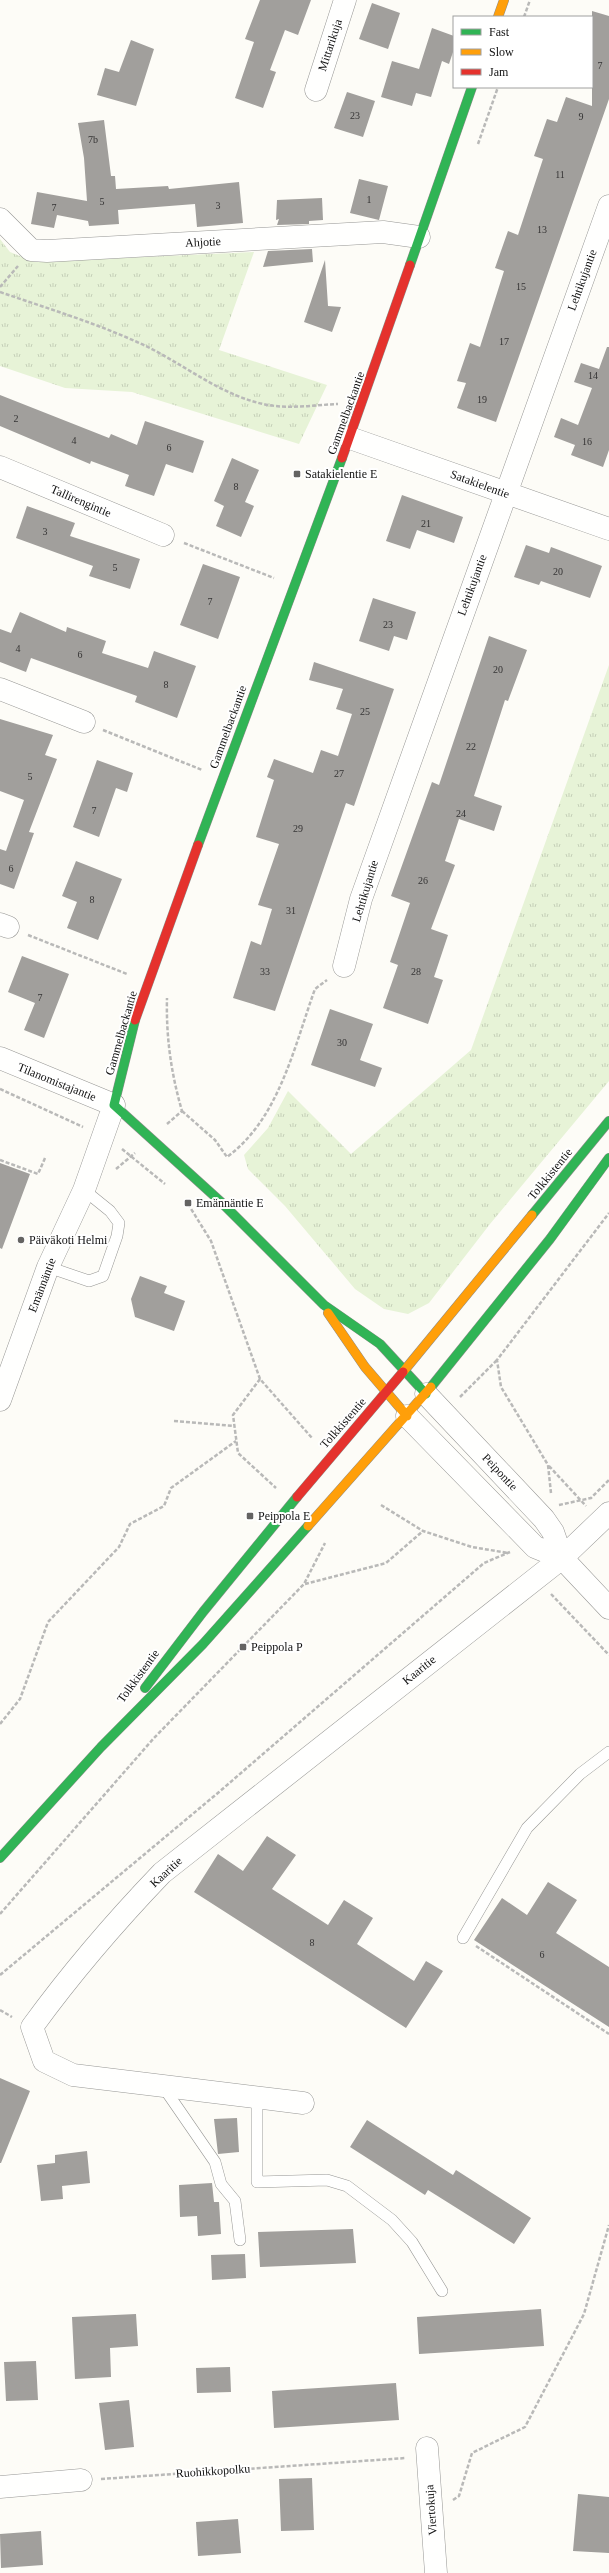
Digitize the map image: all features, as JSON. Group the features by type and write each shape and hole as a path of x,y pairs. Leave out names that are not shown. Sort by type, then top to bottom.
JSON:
{"street":[{"name":"Mittarikuja","path":"316,90 345,0"},
{"name":"Gammelbackantie","path":"114,1105 129,1040 148,982 222,778 350,438 472,88"},
{"name":"Lehtikujantie","path":"344,966 361,899 609,206"},
{"path":"0,219 31,250"},
{"name":"Ahjotie","path":"31,250 47,251 383,232 419,237"},
{"name":"Satakielentie","path":"350,438 609,530"},
{"name":"Tallirengintie","path":"0,467 163,535"},
{"path":"0,689 84,722"},
{"name":"Tilanomistajantie","path":"0,1058 114,1105"},
{"path":"114,1105 221,1202 324,1306 380,1344 426,1394"},
{"name":"Emännäntie","path":"0,1400 48,1267 84,1190 114,1105"},
{"name":"Tolkkistentie","path":"101,1746 187,1630 289,1504 385,1393 609,1121"},
{"name":"Tolkkistentie","path":"0,1858 101,1746 203,1644 407,1416 550,1239 609,1158"},
{"path":"324,1306 358,1360 385,1393 407,1416"},
{"name":"Peipontie","path":"426,1394 547,1514 562,1558 609,1608"},
{"name":"Peipontie","path":"407,1416 535,1547 562,1558"},
{"name":"Kaaritie","path":"303,2103 164,2088 73,2075 44,2061 32,2027 57,1992 118,1919 162,1873 199,1842 298,1768 535,1577 562,1558 605,1517"},
{"name":"Viertokuja","path":"427,2452 436,2573"},
{"path":"0,2487 81,2480"}],"lane":[{"path":"48,1267 89,1282 103,1276 117,1236 119,1223 110,1211 84,1190"},
{"path":"463,1938 527,1828 580,1774 609,1752"},
{"path":"164,2088 215,2162 221,2184 236,2201 240,2240"},
{"path":"257,2098 257,2182 327,2180 347,2186 392,2220 412,2242 442,2291"}],"path":[{"path":"524,16 530,0"},
{"path":"477,147 498,88"},
{"path":"0,287 31,250"},
{"path":"0,292 137,342 205,381 244,398 268,405 290,407 339,404 360,410"},
{"path":"163,535 294,586"},
{"path":"84,722 222,778"},
{"path":"4,925 148,982"},
{"path":"167,994 167,1026 172,1075 182,1111 215,1140 227,1157 243,1145 261,1123 278,1090 315,989 344,966"},
{"path":"0,1089 104,1136 132,1156 171,1189"},
{"path":"84,1190 101,1181 132,1156 182,1111"},
{"path":"0,1160 38,1174 45,1158"},
{"path":"182,1199 188,1203 211,1241 260,1379 312,1438"},
{"path":"445,1413 497,1360 609,1213"},
{"path":"497,1360 501,1387 548,1465 579,1499 605,1517"},
{"path":"260,1379 233,1415 234,1426 238,1453 276,1488 271,1494"},
{"path":"174,1420 234,1426"},
{"path":"0,1724 20,1699 48,1622 119,1547 130,1524 164,1506 171,1488 236,1441"},
{"path":"547,1514 548,1465"},
{"path":"547,1514 564,1502 590,1498 609,1480"},
{"path":"381,1505 423,1531 472,1547 509,1553 535,1577 609,1655"},
{"path":"304,1584 386,1562 423,1531"},
{"path":"0,1974 213,1797 484,1563 509,1553 526,1537"},
{"path":"0,1914 154,1738 304,1584 326,1542"},
{"path":"463,1938 609,2034"},
{"path":"431,2514 459,2496 472,2453 525,2426 584,2314 609,2225"},
{"name":"Ruohikkopolku","path":"81,2480 427,2452"}],"green space":[{"path":"0,239 10,252 35,262 254,252 219,350 327,385 299,444 132,392 65,388 0,366"},
{"path":"609,665 609,1081 490,1224 429,1303 408,1314 384,1309 355,1289 285,1206 248,1169 244,1155 268,1128 288,1091 351,1154 471,1050"}],"building":[{"path":"260,0 311,0 298,35 285,30 270,70 276,72 263,108 235,98 254,42 245,39"},
{"path":"372,3 400,13 388,49 359,39"},
{"path":"592,11 609,16 609,99 496,422 457,408 466,383 457,381 470,343 480,347 504,271 495,268 508,231 518,235 543,159 534,156 547,119 557,122 566,97 592,106"},
{"path":"432,28 453,36 453,52 449,64 442,61 431,97 416,93 412,106 381,97 392,61 419,69"},
{"path":"131,40 154,49 136,106 97,95 105,68 119,72"},
{"path":"347,92 375,101 363,137 334,128"},
{"path":"104,120 111,176 115,176 116,189 168,186 169,189 239,182 243,223 197,227 195,204 118,210 119,224 89,226 88,221 57,215 54,228 31,224 37,192 87,201 84,158 78,123"},
{"path":"359,179 388,186 379,220 350,213"},
{"path":"322,198 323,220 309,221 309,224 277,225 279,219 276,220 277,200"},
{"path":"312,249 313,262 263,267 268,251"},
{"path":"325,260 328,306 341,307 332,332 304,322"},
{"path":"607,347 609,347 609,450 603,467 571,455 575,445 554,437 561,418 578,425 592,388 574,382 581,363 599,369"},
{"path":"0,395 109,438 111,434 137,445 145,421 204,441 193,473 166,464 154,496 125,486 129,475 91,461 90,464 0,426"},
{"path":"232,458 259,470 245,502 254,506 241,537 216,526 224,506 214,501"},
{"path":"402,495 463,517 454,543 417,530 410,549 386,541"},
{"path":"27,506 75,523 70,536 140,559 130,589 89,576 93,566 16,538"},
{"path":"526,545 549,553 551,547 602,566 590,598 541,581 539,585 514,577"},
{"path":"203,564 240,577 218,639 180,625"},
{"path":"373,598 416,612 407,640 394,636 389,651 359,641"},
{"path":"20,612 66,632 67,627 106,641 102,653 148,668 154,651 196,666 177,718 135,702 137,696 31,658 26,672 0,662 0,629 11,633"},
{"path":"489,636 527,650 508,701 505,700 474,796 502,806 494,831 459,819 445,861 455,865 431,929 448,935 434,977 443,980 428,1024 383,1008 398,965 390,962 410,903 391,896 432,782 439,785"},
{"path":"314,662 394,689 354,806 346,803 275,1011 233,998 251,941 261,945 272,909 258,905 279,844 256,837 274,780 267,777 274,759 313,773 321,750 338,756 352,714 336,709 343,689 309,680"},
{"path":"0,719 53,735 45,755 57,759 29,832 34,833 14,889 0,884 0,849 6,851 24,800 0,791"},
{"path":"97,760 133,773 127,792 116,788 99,837 73,827"},
{"path":"76,861 122,879 98,940 67,928 77,902 62,896"},
{"path":"22,956 69,974 44,1038 24,1030 35,1003 8,992"},
{"path":"330,1009 373,1024 360,1060 382,1068 375,1087 311,1065"},
{"path":"0,1163 30,1174 2,1249 0,1248"},
{"path":"140,1276 167,1286 164,1293 185,1301 174,1331 135,1317 131,1299"},
{"path":"267,1836 296,1855 272,1889 328,1925 344,1900 373,1918 357,1944 414,1981 426,1961 443,1971 406,2028 194,1892 218,1854 243,1871"},
{"path":"548,1882 577,1900 556,1933 609,1967 609,2027 474,1940 502,1898 527,1915"},
{"path":"0,2078 30,2091 1,2163 0,2163"},
{"path":"237,2118 239,2152 218,2154 214,2119"},
{"path":"367,2120 453,2175 456,2170 531,2218 514,2244 428,2190 425,2195 350,2147"},
{"path":"87,2151 90,2183 62,2186 63,2199 41,2201 37,2165 55,2163 55,2155"},
{"path":"212,2183 214,2202 219,2202 221,2234 198,2236 197,2216 180,2217 179,2185"},
{"path":"353,2229 356,2263 260,2267 258,2232"},
{"path":"245,2254 246,2278 212,2280 211,2255"},
{"path":"541,2309 544,2346 419,2354 417,2317"},
{"path":"136,2314 138,2346 110,2348 111,2377 75,2379 72,2317"},
{"path":"36,2361 38,2400 6,2401 4,2362"},
{"path":"230,2367 231,2392 197,2393 196,2368"},
{"path":"396,2383 399,2420 274,2428 272,2391"},
{"path":"129,2400 134,2447 105,2450 99,2403"},
{"path":"312,2478 314,2530 281,2531 279,2479"},
{"path":"578,2494 609,2497 609,2553 573,2551"},
{"path":"238,2519 241,2553 198,2556 196,2522"},
{"path":"41,2531 43,2565 1,2568 0,2534"}],"traffic: fast":[{"path":"410,265 472,88"},
{"path":"198,845 342,458"},
{"path":"135,1020 114,1105 221,1202 324,1305 380,1344 426,1394"},
{"path":"532,1215 609,1121"},
{"path":"431,1387 550,1239 609,1158"},
{"path":"145,1688 203,1612 297,1497"},
{"path":"0,1858 101,1747 203,1644 308,1526"}],"traffic: slow":[{"path":"498,16 504,0"},
{"path":"403,1372 532,1215"},
{"path":"328,1313 365,1367 407,1416"},
{"path":"308,1526 431,1387"}],"traffic: jam":[{"path":"342,458 410,265"},
{"path":"135,1020 198,845"},
{"path":"297,1497 403,1372"}],"place":[{"name":"Satakielentie E","path":"297,474"},
{"name":"Emännäntie E","path":"188,1203"},
{"name":"Päiväkoti Helmi","path":"21,1240"},
{"name":"Peippola E","path":"250,1516"},
{"name":"Peippola P","path":"243,1647"}]}
